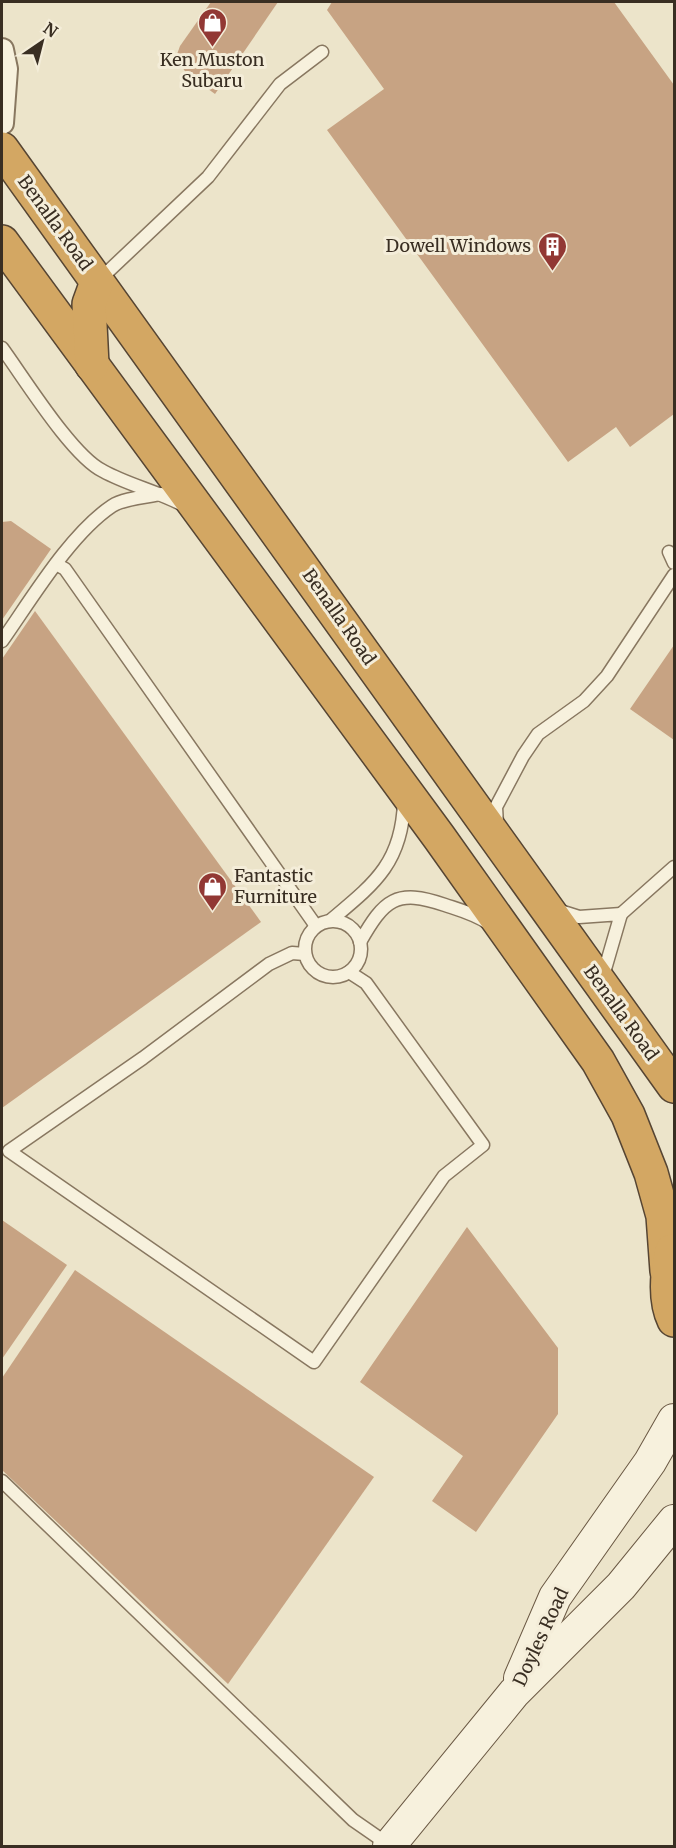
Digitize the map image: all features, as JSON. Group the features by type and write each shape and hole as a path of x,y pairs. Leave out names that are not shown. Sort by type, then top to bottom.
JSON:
{"highway":[{"name":"Benalla Road","path":"2,149 675,1086"},
{"path":"2,242 514,941 598,1061 628,1115 651,1173 663,1216 667,1271 674,1320"},
{"path":"92,365 89,304 97,282"},
{"path":"667,1271 675,1238"}],"main road":[{"name":"Doyles Road","path":"514,1692 555,1597 650,1462 675,1420"},
{"name":"Doyles Road","path":"514,1692 621,1586 675,1521"},
{"path":"389,1846 514,1692"}],"street":[{"path":"2,50 6,69 2,123"}],"lane":[{"path":"97,282 208,177 280,84 322,52"},
{"path":"2,348 79,453 102,471 162,494 202,515"},
{"path":"2,641 56,564 76,540 114,505 162,494"},
{"path":"56,564 65,569 72,578 316,926"},
{"path":"498,841 496,807 523,756 538,734 584,701 607,676 675,575"},
{"path":"404,790 403,826 392,859 375,883 331,920 316,926 306,938 305,954 314,970 322,975 340,976 349,972 359,959 360,942 376,914 397,898 423,897 478,916 514,941"},
{"path":"602,987 604,964 621,914 675,867"},
{"path":"545,906 579,917 621,914"},
{"path":"331,920 346,924 360,942"},
{"path":"305,954 292,953 269,964 143,1058 9,1151 314,1362 444,1176 483,1145 366,982 349,972"},
{"path":"2,1480 353,1820 389,1846"}],"building":[{"name":"Ken Muston Subaru","path":"211,2 278,2 215,94 186,73 176,57 180,46"},
{"name":"Dowell Windows","path":"332,2 614,2 674,85 674,414 630,447 616,427 568,462 327,130 384,89 327,10"},
{"path":"11,521 51,549 2,620 2,522"},
{"path":"35,611 261,922 2,1108 2,659"},
{"path":"674,645 674,740 630,709"},
{"path":"2,1220 67,1265 2,1359"},
{"path":"467,1227 558,1348 558,1414 476,1532 432,1501 463,1456 360,1382"},
{"path":"75,1270 374,1477 228,1684 2,1470 2,1378"}],"place":[{"name":"Ken Muston Subaru","path":"212,48"},
{"name":"Dowell Windows","path":"552,272"},
{"name":"Fantastic Furniture","path":"213,912"}]}
